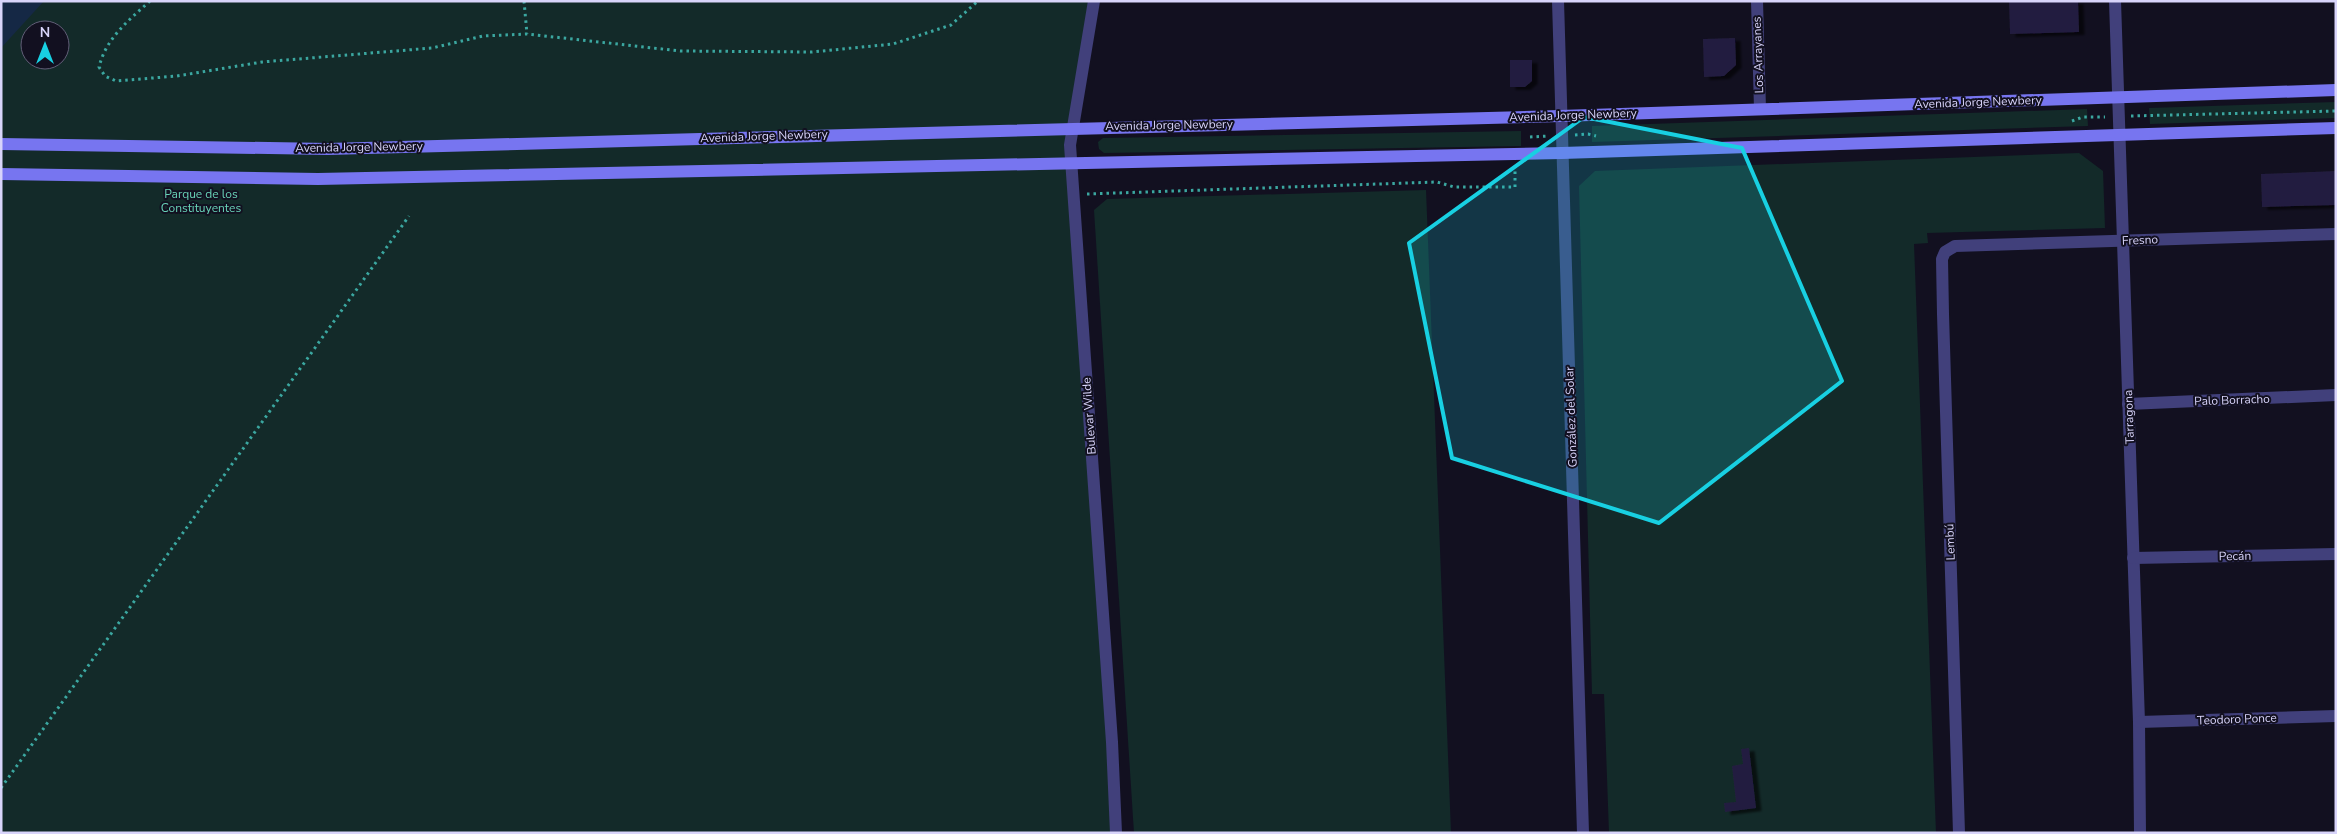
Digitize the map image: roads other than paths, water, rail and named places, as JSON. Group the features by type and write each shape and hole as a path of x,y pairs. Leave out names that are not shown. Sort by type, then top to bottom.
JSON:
{"main road":[{"name":"Avenida Jorge Newbery","path":"1,144 328,149 1560,116 2336,90"},
{"path":"1,174 318,180 1562,153 2336,128"}],"street":[{"name":"Bulevar Wilde","path":"1094,1 1072,128 1071,163 1111,732 1116,833"},
{"name":"González del Solar","path":"1558,1 1583,833"},
{"name":"Los Arrayanes","path":"1757,1 1760,109"},
{"name":"Tarragona","path":"2115,1 2139,722 2140,833"},
{"name":"Fresno","path":"1945,252 1955,246 2336,234"},
{"name":"Lembú","path":"1945,252 1942,259 1942,314 1960,833"},
{"name":"Palo Borracho","path":"2128,404 2336,396"},
{"name":"Pecán","path":"2134,558 2336,554"},
{"name":"Teodoro Ponce","path":"2139,722 2336,716"}],"water":[{"path":"1,1 44,1 27,20 20,20 20,27 1,48"}],"park label":[{"name":"Parque de los Constituyentes","path":"201,201"}]}
